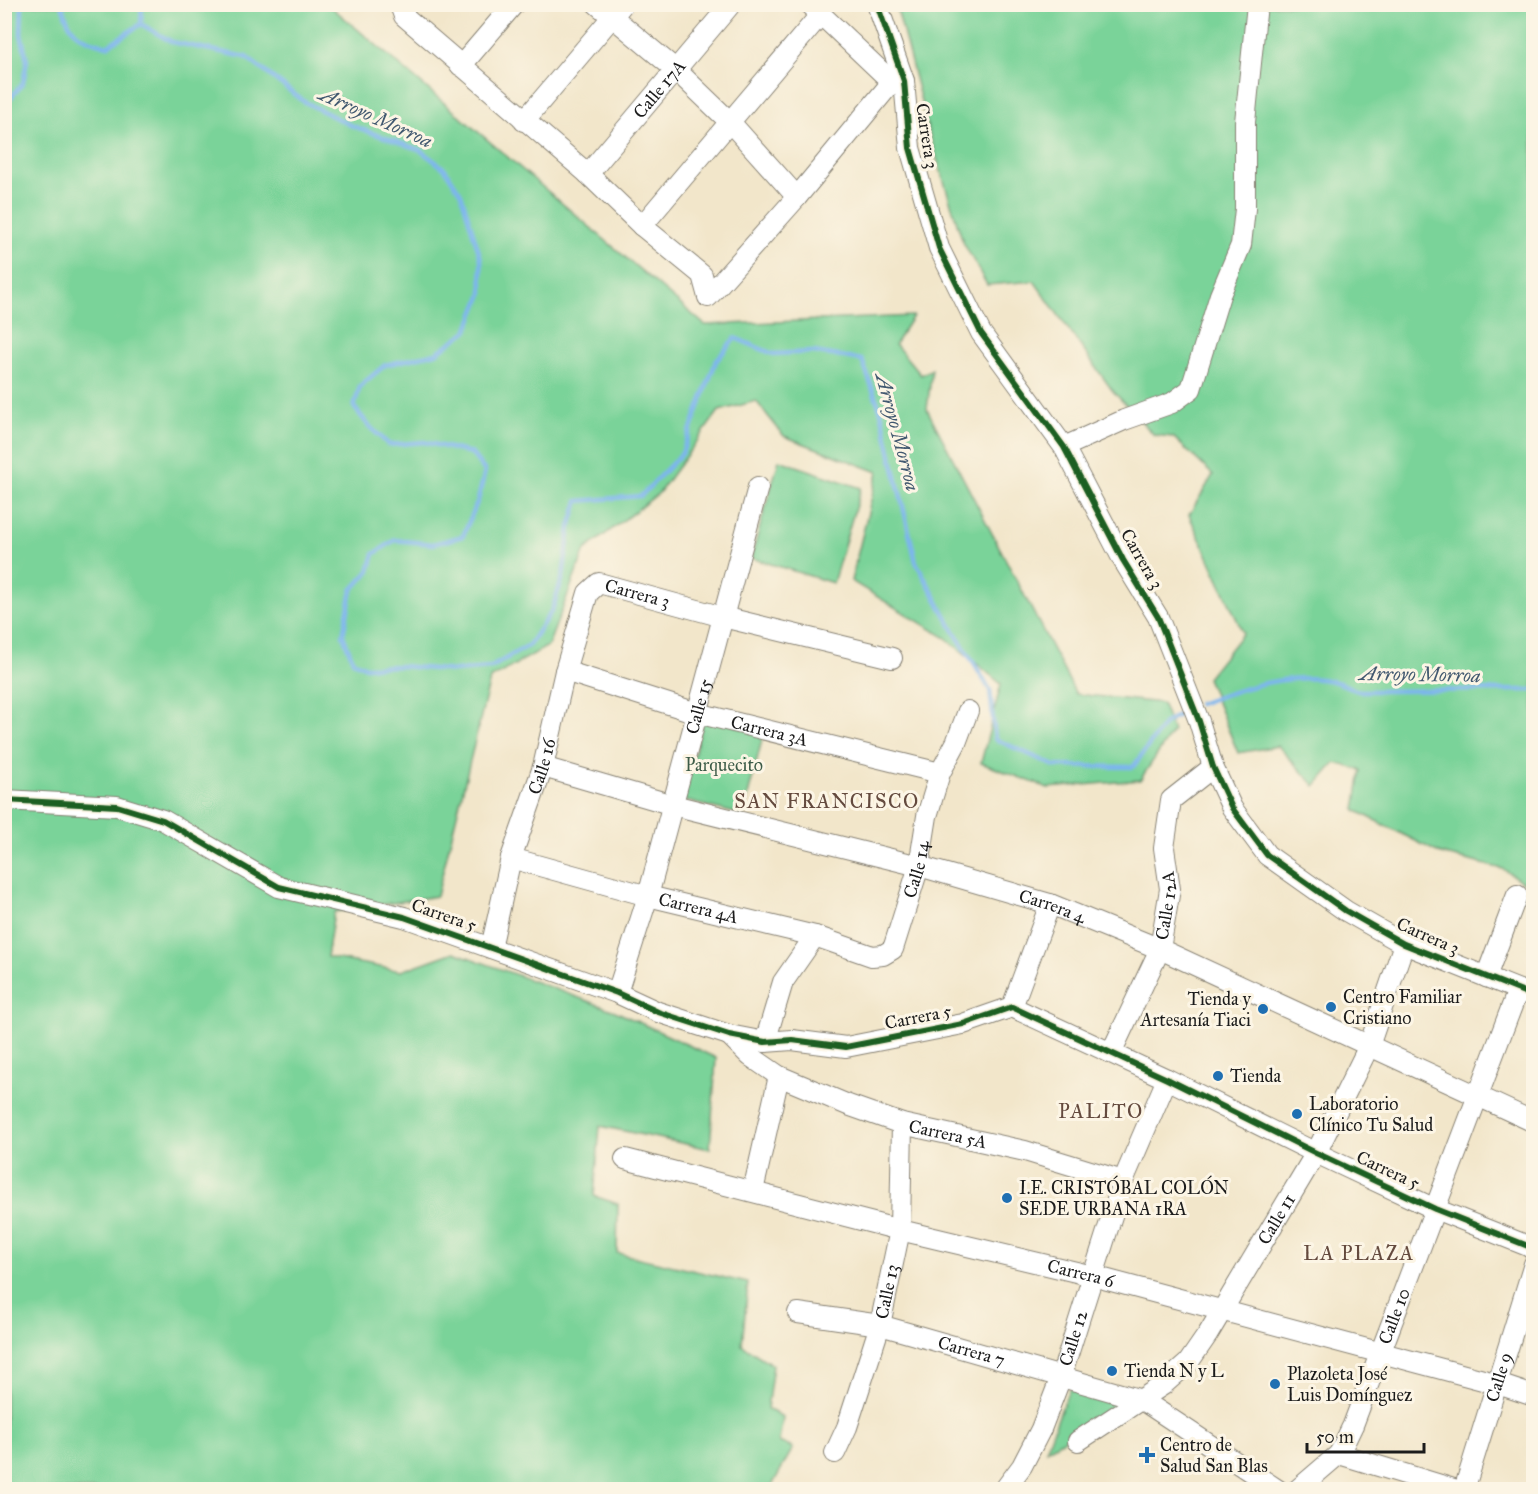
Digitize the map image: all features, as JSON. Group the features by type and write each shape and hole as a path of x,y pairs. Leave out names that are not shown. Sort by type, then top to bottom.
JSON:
{"street":[{"path":"403,4 401,8 404,16 588,174 642,226 702,275 708,297 898,82 816,9 730,122 642,226"},
{"path":"461,66 514,4"},
{"path":"597,4 618,11 730,122 797,197"},
{"name":"Calle 17A","path":"588,174 731,4"},
{"name":"Carrera 3","path":"877,4 898,82 910,148 939,248 981,333 1064,447 1123,560 1158,617 1199,721 1213,766 1232,808 1267,855 1346,912 1404,944 1526,993"},
{"path":"1064,447 1124,420 1172,403 1191,389 1220,296 1240,245 1245,209 1245,122 1257,4"},
{"path":"524,121 618,11"},
{"name":"Calle 15","path":"617,993 648,896 758,487"},
{"name":"Carrera 3","path":"593,587 599,583 723,617 892,658"},
{"name":"Calle 16","path":"491,948 512,858 543,767 565,671 588,593 593,587"},
{"name":"Carrera 3A","path":"565,671 697,713 940,773"},
{"name":"Calle 14","path":"884,956 894,949 919,866 927,816 940,773 956,743 968,711"},
{"name":"Calle 12A","path":"1110,1053 1160,949 1170,889 1164,848 1171,800 1213,766"},
{"name":"Carrera 4","path":"543,767 673,805 919,866 1050,904 1160,949 1533,1122"},
{"name":"Carrera 5","path":"4,800 117,806 163,820 279,887 404,917 617,993 658,1012 729,1035 765,1042 792,1040 846,1047 963,1024 1012,1007 1167,1078 1316,1153 1435,1209 1533,1250"},
{"name":"Carrera 4A","path":"512,858 648,896 815,936 872,956 884,956"},
{"path":"1486,977 1517,895"},
{"path":"1012,1007 1050,904"},
{"path":"765,1042 783,982 815,936"},
{"name":"Calle 11","path":"1078,1441 1163,1385 1188,1362 1224,1310 1316,1153 1370,1046 1404,944"},
{"name":"Calle 10","path":"1297,1490 1339,1454 1353,1425 1478,1097 1526,993"},
{"name":"Carrera 5A","path":"729,1035 750,1056 779,1076 848,1105 902,1124 1024,1151 1123,1181"},
{"path":"753,1191 779,1076"},
{"name":"Calle 12","path":"1005,1489 1022,1466 1041,1429 1061,1377 1123,1181 1167,1078"},
{"name":"Calle 13","path":"835,1453 847,1427 880,1325 900,1230 902,1124"},
{"name":"Carrera 6","path":"625,1159 900,1230 1094,1276 1498,1384 1533,1396"},
{"name":"Calle 9","path":"1464,1490 1533,1264"},
{"name":"Carrera 7","path":"798,1314 880,1325 1142,1400 1278,1490"},
{"path":"1339,1454 1457,1490"}],"green space":[{"path":"5,5 329,5 705,325 913,316 895,344 921,375 932,369 927,409 1076,694 1162,703 1173,731 1140,780 1048,788 981,763 1001,684 946,638 851,581 878,472 784,436 756,401 719,411 659,493 585,550 548,646 490,679 437,896 334,912 327,957 401,971 454,952 615,1011 716,1058 710,1149 600,1126 594,1196 618,1204 617,1253 748,1283 742,1345 773,1365 767,1409 783,1417 779,1442 793,1448 770,1489 5,1490"},
{"path":"896,5 1533,5 1534,866 1530,887 1503,869 1441,854 1355,810 1361,770 1335,763 1315,786 1278,746 1238,753 1207,678 1243,633 1189,515 1213,475 1173,437 1154,435 1112,390 1034,281 987,285 963,242 931,140"},
{"path":"779,460 861,488 833,583 751,558"},
{"name":"Parquecito","path":"704,717 764,732 743,815 682,800"},
{"path":"1069,1389 1127,1399 1125,1404 1046,1450"}],"waterway":[{"path":"4,106 23,83 27,60 21,34 22,4"},
{"path":"62,4 68,23 77,34 107,46 141,24"},
{"name":"Arroyo Morroa","path":"142,4 141,24 172,42 246,57 303,101 350,125 420,150 445,169 461,194 481,259 482,294 467,331 436,353 385,365 360,386 354,407 369,426 389,445 424,442 471,453 485,471 478,500 463,536 433,544 395,540 374,554 369,571 352,590 343,635 353,661 366,667 402,666 454,671 490,668 529,645 552,610 563,576 570,527 578,501 641,496 682,453 716,361 735,338 773,354 814,352 862,360 881,412 916,562 990,690 995,739 1055,766 1133,767 1165,723 1188,709"},
{"name":"Arroyo Morroa","path":"1199,704 1249,687 1302,678 1336,682 1358,691 1534,690"}],"cycle path":[{"path":"877,4 904,81 910,148 939,248 981,333 1064,447 1123,560 1158,617 1199,721 1213,767 1232,808 1267,855 1346,911 1404,944 1534,996"},
{"path":"4,800 117,806 163,820 279,887 404,917 617,993 658,1012 729,1035 765,1042 792,1040 846,1047 963,1024 1012,1007 1167,1079 1435,1209 1534,1250"}],"place":[{"name":"Centro Familiar Cristiano","path":"1331,1007"},
{"name":"Tienda y Artesanía Tiaci","path":"1263,1009"},
{"name":"Tienda","path":"1218,1076"},
{"name":"Laboratorio Clínico Tu Salud","path":"1297,1114"},
{"name":"I.E. CRISTÓBAL COLÓN SEDE URBANA 1RA","path":"1007,1198"},
{"name":"Tienda N y L","path":"1112,1371"},
{"name":"Plazoleta José Luis Domínguez","path":"1275,1384"},
{"name":"Centro de Salud San Blas","path":"1147,1455"}],"district":[{"name":"SAN FRANCISCO","path":"827,801"},
{"name":"PALITO","path":"1101,1111"},
{"name":"LA PLAZA","path":"1359,1253"}]}
